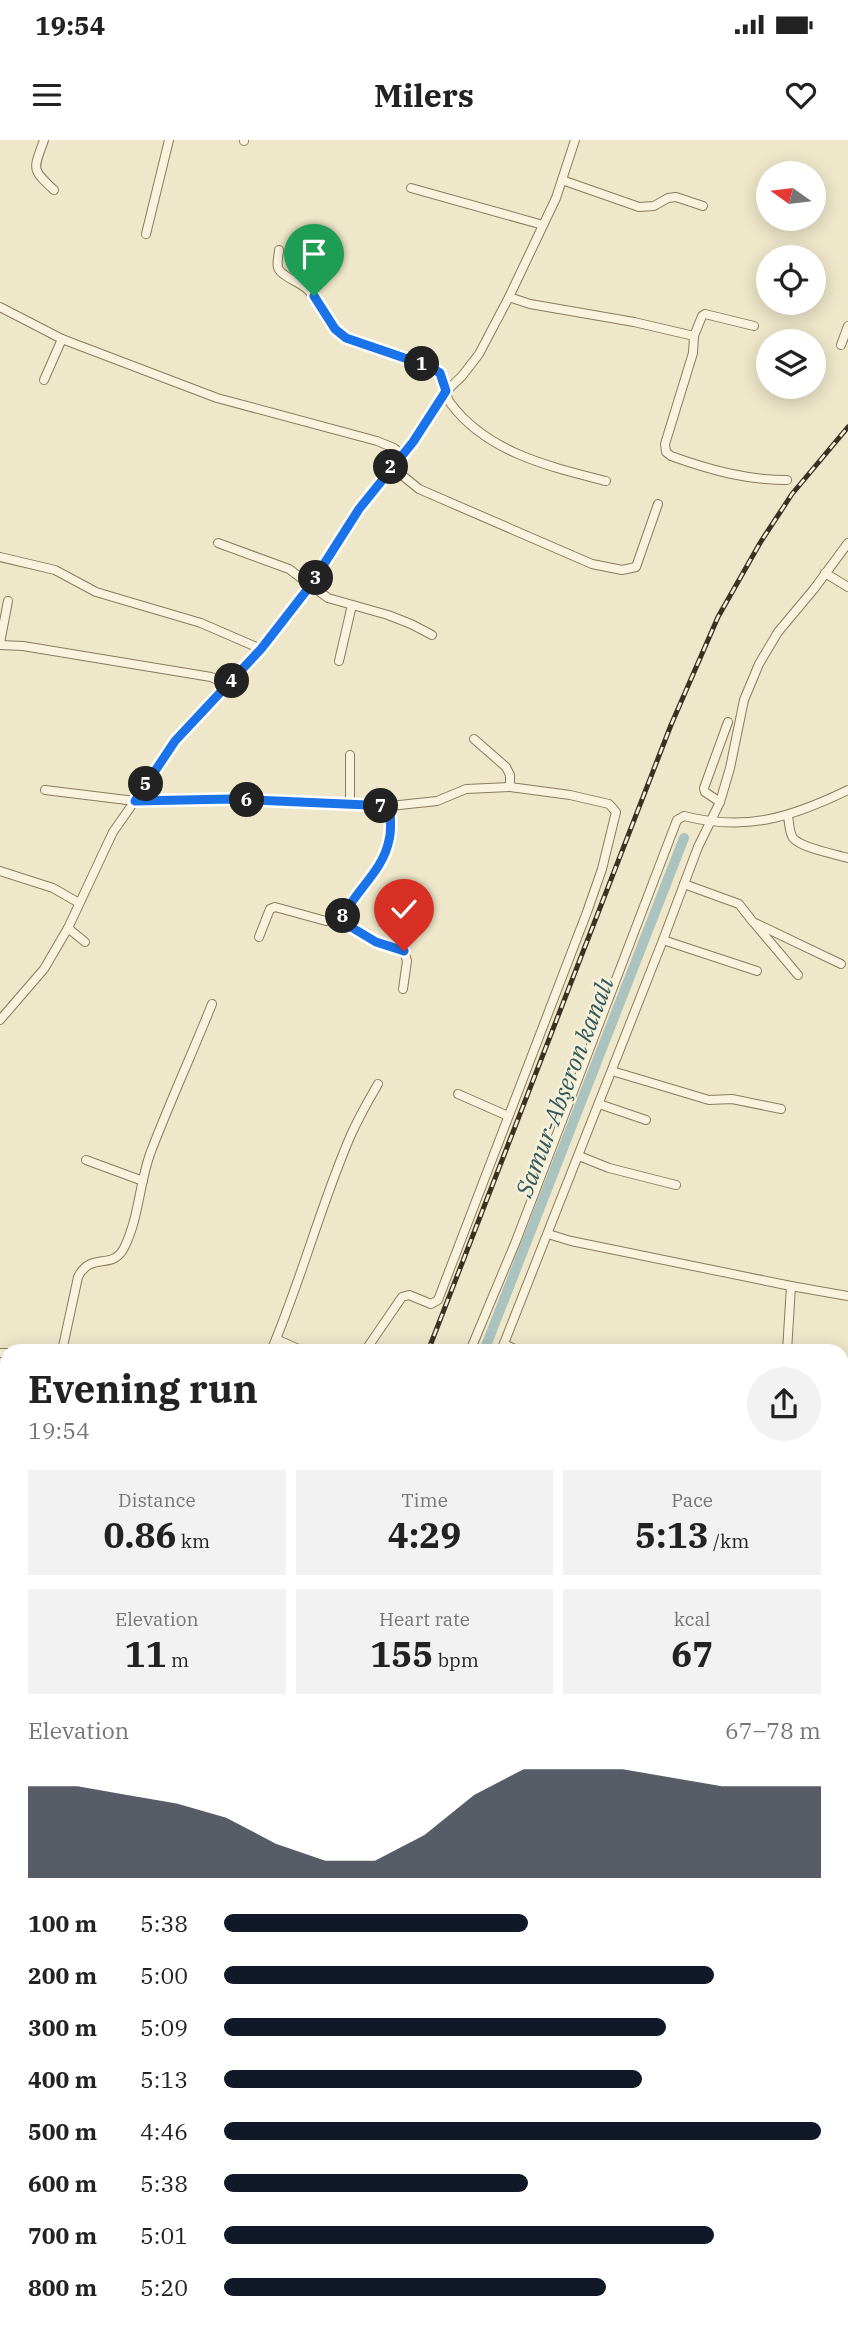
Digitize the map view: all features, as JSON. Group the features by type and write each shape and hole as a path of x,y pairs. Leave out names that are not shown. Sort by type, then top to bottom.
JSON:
{"street":[{"path":"44,140 35,167 37,174 54,190"},
{"path":"146,234 169,140"},
{"path":"0,1020 44,969 68,928 113,832 167,750 261,649 310,586 359,509 424,427 446,391 479,354 543,225 575,140"},
{"path":"562,180 639,207 654,206 668,198 676,197 703,206"},
{"path":"411,188 543,225"},
{"path":"279,250 278,267 281,272 314,296 335,329 346,338 428,366 440,373 451,405 471,425 509,450 542,465 606,481"},
{"path":"509,297 530,304 634,322 694,336"},
{"path":"0,307 62,339 217,398 377,441 394,448 402,455"},
{"path":"754,326 705,314 702,316 694,336 693,353 665,444 666,452 719,472 758,479 787,480"},
{"path":"841,345 848,326"},
{"path":"44,380 62,339"},
{"path":"392,467 419,489 592,564 622,570 636,567 658,504"},
{"path":"218,543 289,569 328,598 411,624 432,635"},
{"path":"503,1344 684,884 720,802 744,700 759,664 778,632 848,543"},
{"path":"0,557 55,570 96,592 201,623 261,649"},
{"path":"825,573 848,587"},
{"path":"8,601 0,644 211,677 229,685"},
{"path":"339,661 352,605"},
{"path":"720,802 705,792 704,788 728,722"},
{"path":"474,739 506,766 510,775 510,787"},
{"path":"350,755 350,806"},
{"path":"45,790 135,801 231,799 390,806 437,801 466,789 510,787 570,795 608,804 616,812 614,828 598,880 438,1300 430,1304 409,1295 402,1297 370,1344"},
{"path":"473,1344 516,1241 677,820 684,816 710,823 734,823 788,815 807,810 848,790"},
{"path":"341,921 346,908 386,852 390,832 390,806"},
{"path":"788,815 790,831 794,839 802,845 848,858"},
{"path":"0,872 53,888 79,903"},
{"path":"684,884 740,904 797,975"},
{"path":"259,937 270,909 275,907 326,921 341,921 376,942 404,951 407,961 403,989"},
{"path":"753,922 841,964"},
{"path":"68,928 85,942"},
{"path":"663,940 757,971"},
{"path":"64,1344 82,1268 89,1263 113,1260 124,1247 140,1202 150,1155 212,1004"},
{"path":"612,1071 709,1100 732,1099 781,1109"},
{"path":"274,1344 342,1158 378,1084"},
{"path":"458,1094 508,1116"},
{"path":"599,1104 646,1120"},
{"path":"579,1156 609,1168 676,1185"},
{"path":"86,1160 143,1181"},
{"path":"548,1234 571,1241 848,1296"},
{"path":"787,1344 791,1286"},
{"path":"276,1339 287,1344"}],"waterway":[{"name":"Samur-Abşeron kanalı","path":"487,1344 684,838"}],"railway":[{"path":"431,1344 671,725 718,617 760,543 792,494 848,427"}],"route":[{"path":"314,296 335,329 346,338 428,366 440,373 446,391 413,442 359,509 310,586 261,649 167,750 135,801 231,799 390,806 390,832 386,852 346,908 341,921 376,942 404,951"}]}
